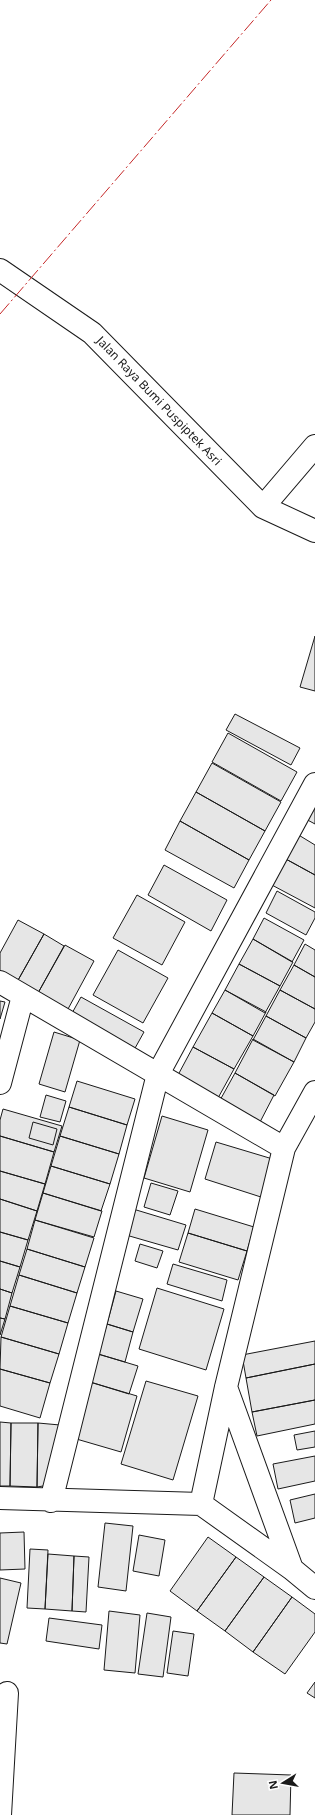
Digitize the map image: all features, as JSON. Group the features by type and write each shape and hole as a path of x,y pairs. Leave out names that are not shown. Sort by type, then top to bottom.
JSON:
{"street":[{"name":"Jalan Raya Bumi Puspiptek Asri","path":"0,270 92,333 263,507 315,531"},
{"path":"263,507 315,446"},
{"path":"51,1500 158,1074 315,784"},
{"path":"0,982 284,1148"},
{"path":"0,1083 23,996"},
{"path":"201,1504 226,1387 284,1148 315,1092"},
{"path":"226,1387 292,1569"},
{"path":"0,1498 201,1504 292,1569 315,1588"},
{"path":"0,1815 7,1693"}],"building":[{"path":"315,636 315,691 300,687"},
{"path":"235,714 300,748 291,765 226,730"},
{"path":"228,733 297,772 281,801 212,762"},
{"path":"212,763 281,802 265,831 196,792"},
{"path":"196,792 265,831 249,860 180,821"},
{"path":"315,793 315,824 302,817"},
{"path":"180,821 249,860 234,888 165,850"},
{"path":"297,834 315,845 315,875 284,858"},
{"path":"284,858 315,875 315,908 270,884"},
{"path":"164,865 227,900 211,931 148,895"},
{"path":"277,891 315,912 315,918 306,935 266,913"},
{"path":"137,895 185,922 162,965 113,938"},
{"path":"264,918 304,940 292,962 253,939"},
{"path":"18,920 44,934 17,982 0,972 0,953"},
{"path":"44,934 64,946 38,993 17,982"},
{"path":"253,939 293,962 280,986 239,964"},
{"path":"305,944 315,950 315,977 294,965"},
{"path":"65,945 94,961 68,1009 38,993"},
{"path":"118,950 168,978 143,1023 93,995"},
{"path":"239,964 280,986 265,1013 225,990"},
{"path":"294,965 315,977 315,1009 280,990"},
{"path":"225,990 266,1012 253,1036 212,1013"},
{"path":"280,990 315,1009 315,1022 306,1038 266,1016"},
{"path":"81,997 144,1032 134,1050 71,1015"},
{"path":"0,1001 5,1002 0,1019"},
{"path":"212,1013 253,1036 234,1069 193,1047"},
{"path":"266,1016 306,1038 294,1062 253,1040"},
{"path":"54,1032 80,1040 65,1092 39,1084"},
{"path":"253,1039 294,1062 275,1096 235,1073"},
{"path":"193,1047 234,1069 218,1098 178,1075"},
{"path":"235,1073 274,1095 259,1124 219,1102"},
{"path":"77,1081 135,1099 127,1125 69,1107"},
{"path":"46,1095 66,1101 60,1122 40,1117"},
{"path":"69,1107 127,1125 119,1154 60,1136"},
{"path":"3,1109 62,1126 54,1152 0,1136 0,1120"},
{"path":"162,1116 208,1130 190,1192 144,1178"},
{"path":"33,1122 57,1129 53,1145 29,1138"},
{"path":"0,1136 54,1152 45,1184 0,1171"},
{"path":"60,1136 119,1154 110,1184 51,1166"},
{"path":"216,1142 276,1160 264,1198 205,1179"},
{"path":"51,1166 110,1184 101,1211 43,1193"},
{"path":"0,1171 45,1184 37,1211 0,1199"},
{"path":"151,1183 178,1191 170,1215 144,1207"},
{"path":"43,1193 102,1211 94,1237 35,1220"},
{"path":"0,1199 37,1211 28,1240 0,1232"},
{"path":"133,1209 186,1225 178,1250 126,1235"},
{"path":"195,1209 254,1227 247,1251 188,1233"},
{"path":"35,1220 94,1238 85,1267 27,1249"},
{"path":"0,1232 28,1240 20,1267 0,1261"},
{"path":"188,1233 247,1251 238,1280 179,1262"},
{"path":"140,1244 163,1251 157,1268 135,1261"},
{"path":"27,1249 85,1267 77,1293 19,1275"},
{"path":"0,1261 20,1267 12,1293 0,1289"},
{"path":"173,1264 227,1280 222,1301 167,1284"},
{"path":"19,1275 77,1293 68,1323 10,1306"},
{"path":"157,1288 224,1309 206,1370 139,1349"},
{"path":"0,1289 12,1293 5,1319 0,1318"},
{"path":"116,1291 143,1299 133,1332 107,1324"},
{"path":"10,1306 68,1323 59,1354 1,1337"},
{"path":"0,1318 5,1319 0,1335"},
{"path":"107,1324 133,1332 125,1362 98,1354"},
{"path":"1,1337 59,1354 50,1383 0,1369"},
{"path":"315,1341 315,1364 246,1378 242,1355"},
{"path":"98,1354 138,1366 129,1394 90,1382"},
{"path":"315,1364 315,1400 252,1412 246,1378"},
{"path":"0,1369 50,1383 40,1418 0,1406"},
{"path":"146,1381 198,1396 173,1480 121,1464"},
{"path":"90,1382 137,1396 121,1452 73,1438"},
{"path":"315,1400 315,1424 257,1436 252,1412"},
{"path":"0,1422 11,1423 10,1486 0,1486"},
{"path":"11,1423 38,1423 37,1487 10,1486"},
{"path":"38,1423 60,1425 49,1485 37,1487"},
{"path":"315,1431 315,1447 297,1450 294,1435"},
{"path":"315,1456 315,1481 278,1489 273,1464"},
{"path":"315,1494 315,1518 295,1523 290,1500"},
{"path":"105,1523 133,1526 126,1591 98,1587"},
{"path":"24,1532 25,1569 0,1570 0,1533"},
{"path":"139,1535 165,1540 159,1576 133,1571"},
{"path":"208,1537 236,1557 197,1611 170,1591"},
{"path":"30,1549 48,1550 45,1609 27,1608"},
{"path":"48,1554 74,1556 72,1611 45,1609"},
{"path":"74,1556 89,1557 86,1612 72,1611"},
{"path":"236,1557 264,1577 225,1631 197,1611"},
{"path":"264,1577 292,1597 253,1652 225,1631"},
{"path":"0,1578 21,1583 7,1644 0,1643"},
{"path":"292,1597 315,1614 315,1632 285,1674 253,1652"},
{"path":"109,1611 140,1615 135,1673 104,1670"},
{"path":"147,1613 171,1617 163,1677 138,1674"},
{"path":"49,1618 102,1625 99,1649 46,1641"},
{"path":"173,1631 194,1634 188,1676 167,1673"},
{"path":"315,1682 315,1698 307,1693"},
{"path":"234,1773 291,1775 290,1815 232,1815"}],"power":[{"path":"0,314 271,0"}]}
